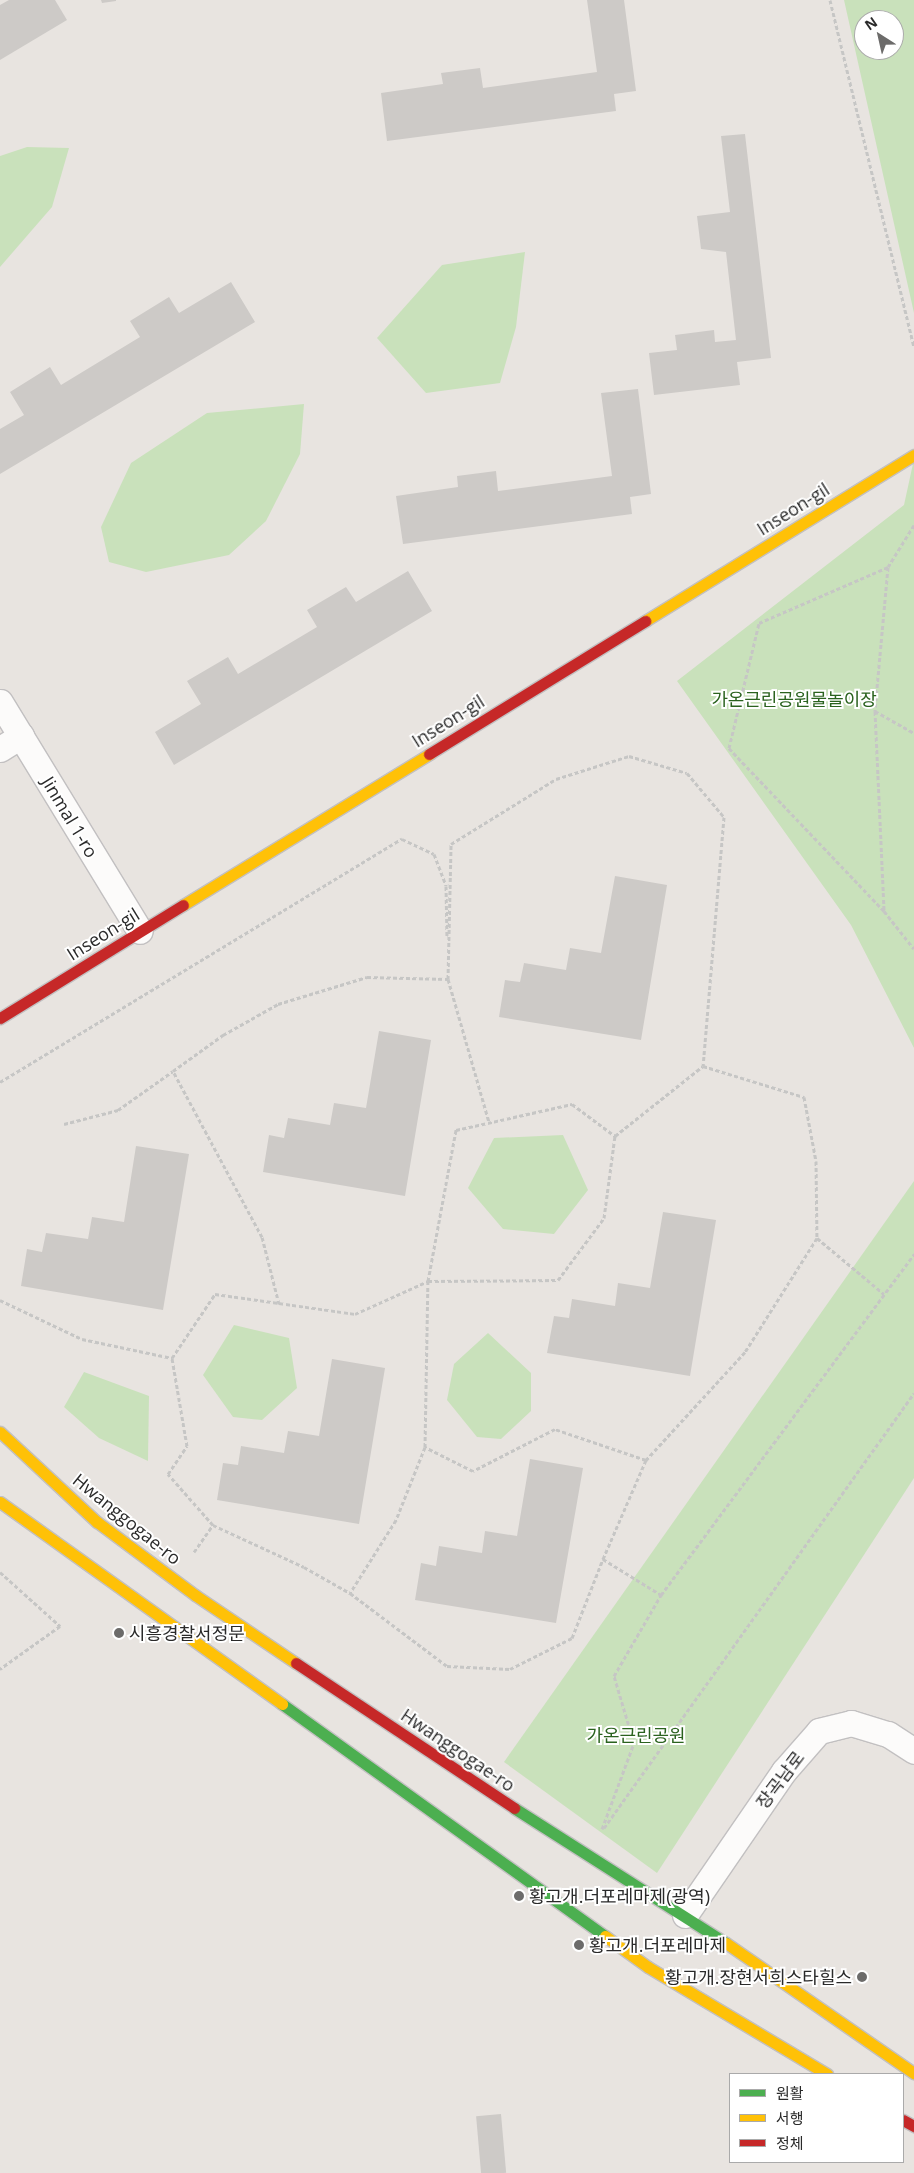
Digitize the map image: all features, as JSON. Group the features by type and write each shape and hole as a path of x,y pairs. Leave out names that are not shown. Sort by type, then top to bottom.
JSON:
{"main road":[{"name":"Inseon-gil","path":"0,1018 914,455"},
{"name":"Hwanggogae-ro","path":"0,1432 97,1522 195,1595 464,1777 684,1915 914,2073"},
{"path":"0,1502 648,1967 825,2073"}],"street":[{"name":"Jinmal 1-ro","path":"0,702 140,932"},
{"path":"0,749 21,736"},
{"name":"장곡남로","path":"684,1915 784,1771 818,1731 851,1723 888,1734 914,1751"}],"path":[{"path":"830,0 914,347"},
{"path":"884,911 875,711 888,567 914,525"},
{"path":"888,567 759,623 729,748 884,911 914,949"},
{"path":"875,711 914,733"},
{"path":"448,979 451,844 556,779 630,756 688,773 724,817 703,1066 615,1136 604,1218 558,1280 428,1281 354,1314 215,1294 172,1358 187,1446 168,1474 213,1525 304,1567 350,1593 447,1666 510,1669 572,1638 603,1559 646,1460 745,1352 817,1238 816,1162 804,1097 703,1066"},
{"path":"0,1082 402,839 434,854 446,886 448,979 489,1122"},
{"path":"64,1124 118,1110 223,1035 278,1004 367,977 448,979"},
{"path":"172,1071 262,1237 279,1304"},
{"path":"350,1593 396,1520 425,1447 428,1281 456,1130 572,1104 615,1136"},
{"path":"817,1238 884,1294"},
{"path":"914,1254 660,1595 614,1676 634,1743 601,1832 914,1393"},
{"path":"0,1300 82,1339 172,1358"},
{"path":"425,1447 473,1472 555,1428 646,1460"},
{"path":"194,1552 213,1525"},
{"path":"603,1559 660,1595"},
{"path":"0,1572 60,1626 0,1668"}],"green space":[{"path":"844,0 914,0 914,313 857,60 904,60 904,10 854,10 854,45"},
{"path":"27,147 69,148 52,207 0,267 0,156"},
{"path":"525,252 516,327 500,383 426,393 377,338 442,265"},
{"path":"304,404 300,454 266,521 229,555 146,572 109,562 101,527 131,463 207,413"},
{"name":"가온근린공원물놀이장","path":"914,459 914,1048 851,925 677,681 904,505"},
{"path":"563,1135 588,1190 554,1234 503,1229 468,1188 494,1138"},
{"name":"가온근린공원","path":"914,1181 914,1478 657,1873 504,1762"},
{"path":"234,1325 289,1338 297,1388 262,1420 233,1417 203,1375"},
{"path":"488,1333 531,1373 531,1411 501,1439 477,1437 447,1400 454,1364"},
{"path":"84,1372 149,1396 148,1461 99,1438 64,1407"}],"building":[{"path":"9,0 55,0 67,20 0,60 0,5"},
{"path":"101,0 116,0 116,1 102,3"},
{"path":"587,0 624,0 636,91 614,94 616,111 387,141 381,93 443,84 441,73 480,68 483,88 597,72"},
{"path":"745,134 771,358 737,362 740,385 654,395 649,353 677,350 675,335 714,330 715,342 736,340 726,252 701,249 697,216 730,212 721,136"},
{"path":"231,282 255,322 0,474 0,429 24,415 10,392 50,367 61,385 140,337 130,321 169,297 179,313"},
{"path":"638,389 651,494 630,497 632,514 403,544 396,496 458,487 457,476 496,471 498,491 612,476 601,393"},
{"path":"408,571 432,611 174,765 155,732 201,704 187,681 228,657 238,674 317,627 307,610 346,587 356,602"},
{"path":"615,876 667,885 641,1040 499,1017 505,980 520,982 524,963 566,970 570,948 601,953"},
{"path":"379,1031 431,1040 405,1196 263,1172 269,1135 284,1138 288,1118 330,1125 334,1103 366,1108"},
{"path":"136,1146 189,1154 163,1310 21,1286 27,1249 42,1252 46,1233 88,1239 92,1217 124,1222"},
{"path":"663,1212 716,1220 690,1376 547,1353 554,1316 569,1318 572,1299 615,1306 618,1283 650,1288"},
{"path":"332,1359 385,1368 359,1524 217,1500 223,1463 238,1465 241,1446 284,1453 288,1431 319,1436"},
{"path":"530,1459 583,1468 556,1623 415,1600 421,1563 436,1566 439,1546 482,1553 485,1531 517,1536"},
{"path":"501,2114 506,2173 481,2173 476,2116"}],"traffic: fast":[{"path":"282,1704 605,1936"},
{"path":"514,1808 726,1943"}],"traffic: slow":[{"path":"645,621 914,455"},
{"path":"183,905 429,754"},
{"path":"0,1432 97,1522 195,1595 296,1663"},
{"path":"0,1502 282,1704"},
{"path":"605,1936 648,1967 825,2073"},
{"path":"726,1943 914,2073"}],"traffic: jam":[{"path":"429,754 645,621"},
{"path":"0,1018 183,905"},
{"path":"296,1663 514,1808"},
{"path":"904,2121 914,2126"}],"place":[{"name":"시흥경찰서정문","path":"119,1633"},
{"name":"황고개.더포레마제(광역)","path":"519,1896"},
{"name":"황고개.더포레마제","path":"579,1945"},
{"name":"황고개.장현서희스타힐스","path":"862,1977"}]}
